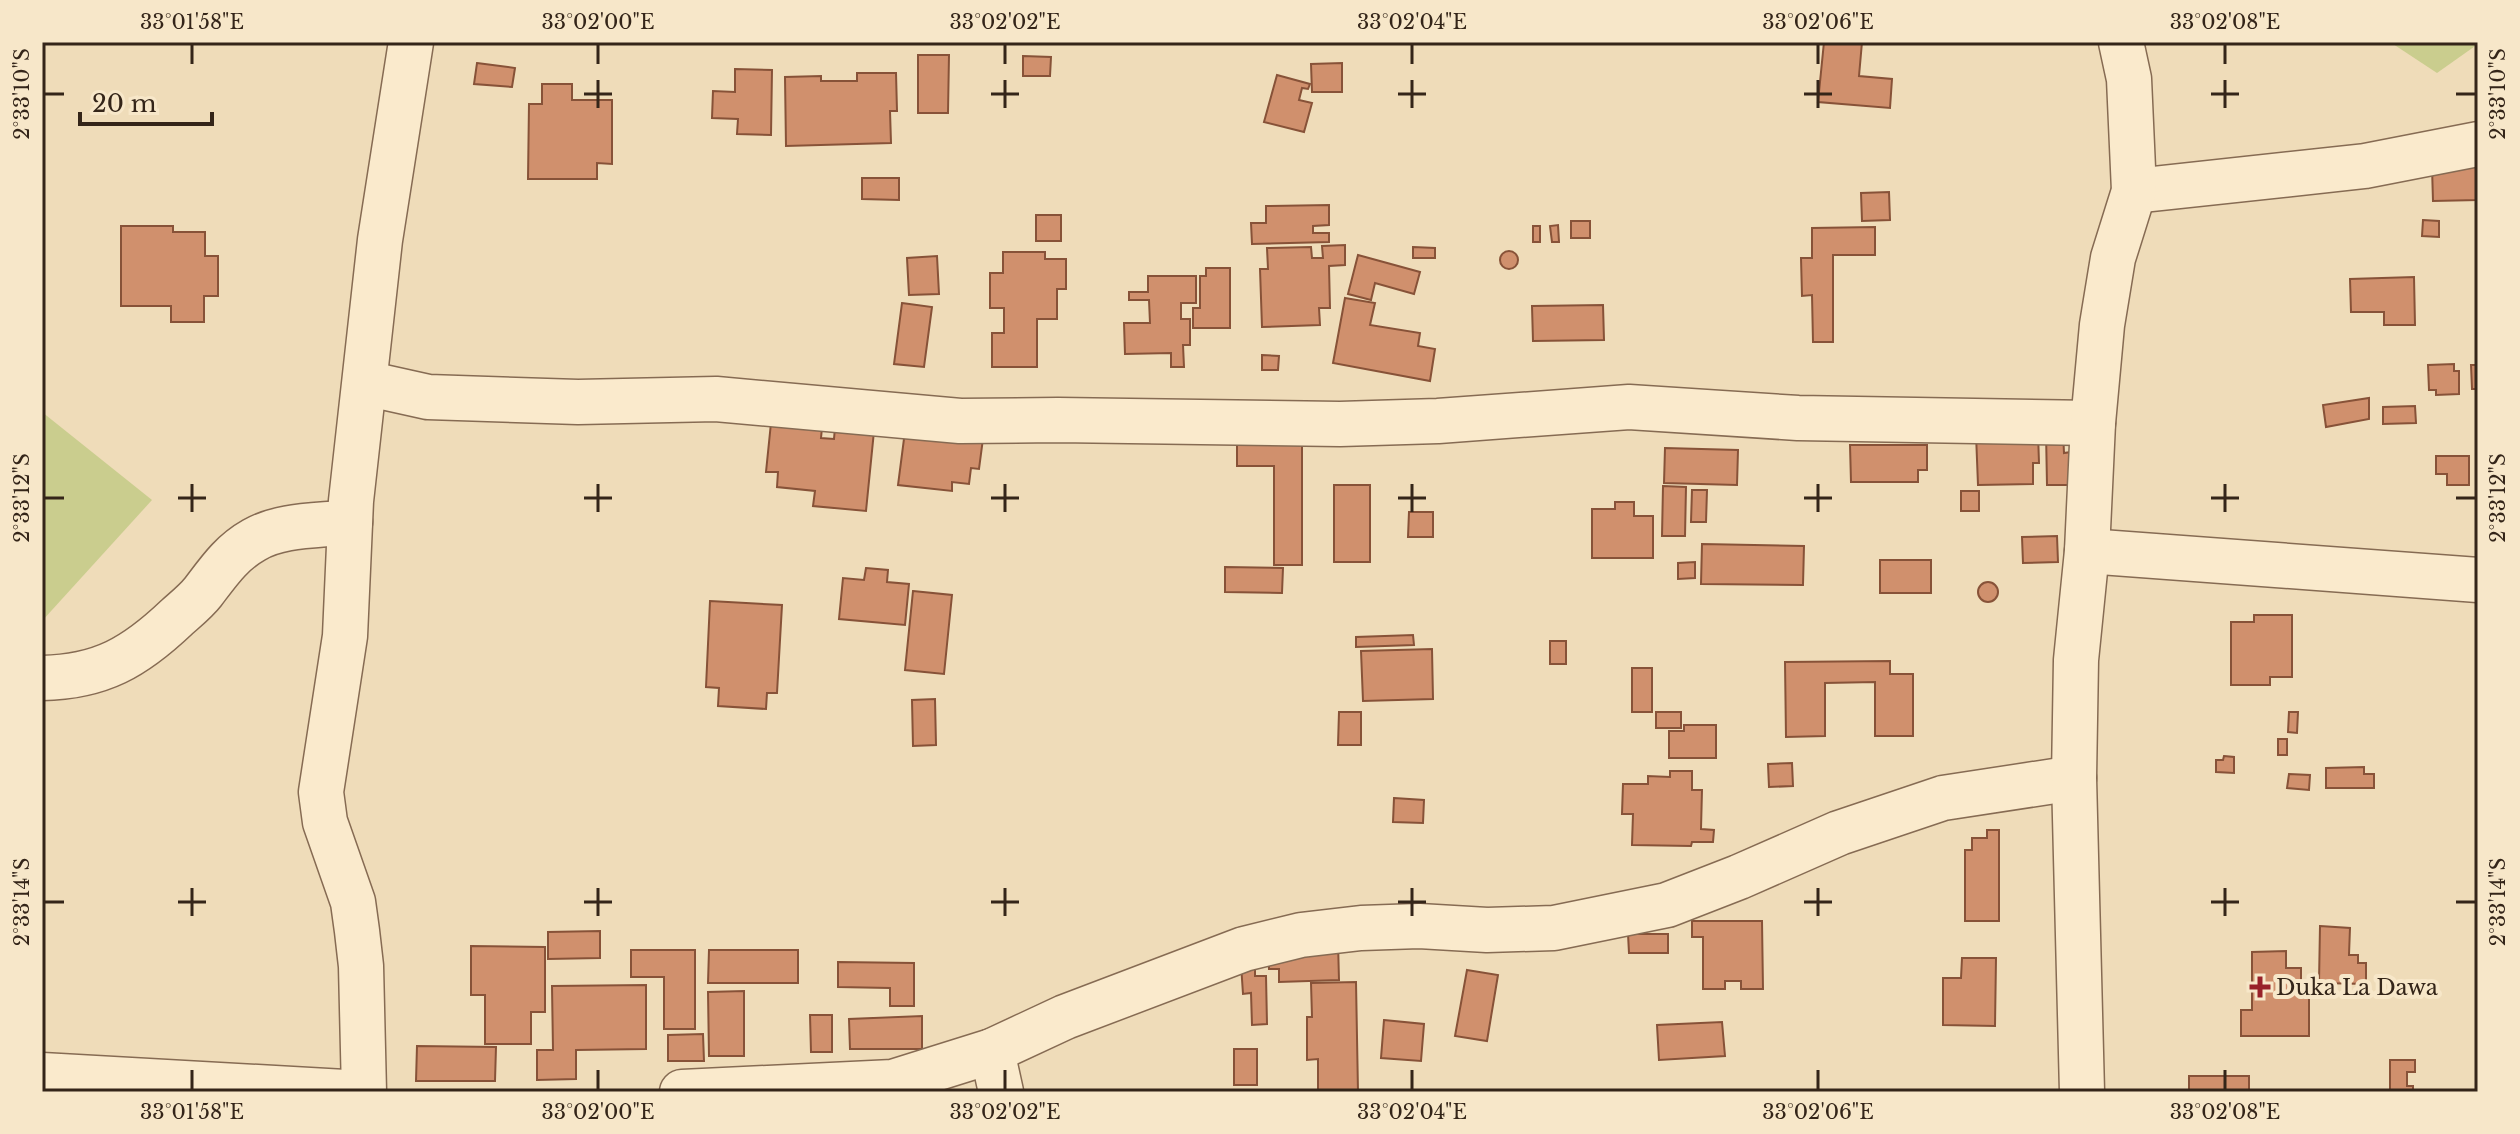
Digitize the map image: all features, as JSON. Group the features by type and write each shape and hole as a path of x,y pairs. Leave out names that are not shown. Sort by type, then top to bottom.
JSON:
{"street":[{"path":"364,1092 361,966 353,902 325,822 321,792 345,636 350,522 380,240 411,42"},
{"path":"2082,1092 2074,778 2076,660 2087,551 2093,423 2108,283 2134,191 2129,79 2121,42"},
{"path":"2134,191 2365,166 2478,144"},
{"path":"365,383 452,399 578,402 716,399 960,421 1340,424 1438,421 1629,407 1798,418 2093,423"},
{"path":"42,678 70,677 105,669 135,653 202,593 218,570 238,550 258,538 280,530 350,522"},
{"path":"2087,551 2478,580"},
{"path":"682,1092 893,1082 996,1071 1065,1017 1244,949 1301,935 1361,928 1419,926 1487,930 1568,925 1667,905 1839,833 1943,798 2074,778"},
{"path":"42,1075 345,1092"}],"green space":[{"path":"2390,42 2478,42 2478,44 2437,73"},
{"path":"42,412 152,500 42,621"}],"building":[{"path":"1824,42 1862,42 1859,76 1892,79 1890,108 1818,102"},
{"path":"918,55 949,55 948,113 918,113"},
{"path":"1023,56 1051,57 1050,76 1023,76"},
{"path":"477,63 515,68 512,87 474,84"},
{"path":"1342,63 1342,92 1312,92 1311,64"},
{"path":"735,69 772,70 771,135 737,134 738,119 712,118 713,91 735,92"},
{"path":"857,73 896,73 897,111 890,111 891,143 786,146 785,77 821,76 821,81 857,81"},
{"path":"1277,75 1310,84 1308,89 1302,88 1299,100 1312,103 1304,132 1264,122"},
{"path":"542,84 572,84 572,100 612,100 612,164 597,163 597,179 528,179 529,104 542,104"},
{"path":"2478,166 2478,200 2433,201 2432,167"},
{"path":"862,178 899,178 899,200 862,199"},
{"path":"1889,192 1890,220 1862,221 1861,193"},
{"path":"1329,205 1329,225 1313,226 1313,233 1329,233 1329,242 1252,244 1251,223 1266,223 1266,206"},
{"path":"1036,215 1061,215 1061,241 1036,241"},
{"path":"2423,220 2439,221 2439,237 2422,236"},
{"path":"1571,221 1590,221 1590,238 1571,238"},
{"path":"1558,225 1559,242 1552,242 1550,226"},
{"path":"121,226 173,226 173,232 205,232 205,256 218,256 218,296 204,296 204,322 171,322 171,306 121,306"},
{"path":"1533,226 1540,226 1540,242 1533,242"},
{"path":"1875,227 1875,255 1833,255 1833,342 1813,342 1812,295 1802,296 1801,258 1812,258 1812,228"},
{"path":"1345,245 1345,265 1329,266 1330,308 1319,308 1320,325 1262,327 1260,269 1268,269 1267,248 1311,247 1312,258 1323,258 1322,246"},
{"path":"1413,247 1435,248 1435,258 1413,258"},
{"path":"1505,251 1513,251 1518,260 1516,267 1505,269 1500,264 1500,256"},
{"path":"1003,252 1045,252 1045,259 1066,259 1066,289 1057,289 1057,319 1037,319 1037,367 992,367 992,333 1004,333 1004,308 990,308 990,273 1003,273"},
{"path":"1358,255 1420,272 1414,294 1375,283 1371,300 1348,294"},
{"path":"937,256 939,294 909,295 907,258"},
{"path":"1206,268 1230,268 1230,328 1193,328 1193,308 1200,308 1200,276 1206,276"},
{"path":"1148,276 1196,276 1196,303 1181,303 1181,319 1190,319 1190,345 1183,345 1184,367 1171,367 1171,353 1125,354 1124,323 1150,323 1149,300 1129,300 1129,292 1148,292"},
{"path":"2414,277 2415,325 2384,325 2384,312 2351,312 2350,279"},
{"path":"1345,298 1375,303 1370,325 1420,333 1418,346 1435,349 1430,381 1333,363"},
{"path":"902,303 932,307 924,367 894,364"},
{"path":"1603,305 1604,340 1533,341 1532,306"},
{"path":"1262,355 1279,356 1278,370 1262,370"},
{"path":"2454,364 2454,371 2459,371 2459,394 2436,395 2436,390 2429,390 2428,365"},
{"path":"2471,365 2478,365 2478,389 2472,389"},
{"path":"2369,398 2369,419 2326,427 2323,405"},
{"path":"2415,406 2416,423 2383,424 2383,407"},
{"path":"772,413 823,418 821,438 834,439 836,416 875,421 866,511 813,506 815,491 777,487 778,472 766,472"},
{"path":"905,431 984,431 979,469 971,468 969,484 952,482 952,491 898,485"},
{"path":"2063,431 2064,453 2071,452 2072,485 2047,485 2046,432"},
{"path":"2038,433 2039,463 2033,463 2033,484 1978,485 1976,434"},
{"path":"1302,439 1302,565 1274,565 1274,466 1237,466 1237,440"},
{"path":"1850,445 1927,445 1927,470 1918,470 1918,482 1851,482"},
{"path":"1665,448 1738,450 1737,485 1664,483"},
{"path":"2436,456 2469,456 2469,485 2447,485 2447,474 2436,474"},
{"path":"1334,485 1370,485 1370,562 1334,562"},
{"path":"1663,486 1686,487 1685,536 1662,536"},
{"path":"1692,490 1707,490 1706,522 1691,522"},
{"path":"1961,491 1979,491 1979,511 1961,511"},
{"path":"1615,502 1634,502 1634,516 1653,516 1653,558 1592,558 1592,509 1615,509"},
{"path":"1409,512 1433,512 1433,537 1408,537"},
{"path":"2057,536 2058,562 2023,563 2022,537"},
{"path":"1702,544 1804,546 1803,585 1701,584"},
{"path":"1880,560 1931,560 1931,593 1880,593"},
{"path":"1695,562 1695,578 1678,579 1678,563"},
{"path":"1225,567 1283,568 1282,593 1225,592"},
{"path":"866,568 888,570 887,582 909,584 905,625 839,619 843,578 864,580"},
{"path":"1988,582 1995,585 1998,592 1995,599 1988,602 1981,599 1978,592 1981,585"},
{"path":"913,591 952,595 944,674 905,670"},
{"path":"710,601 782,605 777,693 767,693 766,709 718,706 719,688 706,687"},
{"path":"2254,615 2292,615 2292,677 2270,677 2270,685 2231,685 2231,622 2254,622"},
{"path":"1413,635 1414,645 1356,647 1356,637"},
{"path":"1550,641 1566,641 1566,664 1550,664"},
{"path":"1432,649 1433,699 1363,701 1361,651"},
{"path":"1890,661 1890,674 1913,674 1913,736 1875,736 1875,682 1825,683 1825,736 1786,737 1785,662"},
{"path":"1632,668 1652,668 1652,712 1632,712"},
{"path":"935,699 936,745 913,746 912,700"},
{"path":"1339,712 1361,712 1361,745 1338,745"},
{"path":"1656,712 1681,712 1681,728 1656,728"},
{"path":"2289,712 2298,712 2297,733 2288,732"},
{"path":"1684,725 1716,725 1716,758 1669,758 1669,731 1684,731"},
{"path":"2278,739 2287,739 2287,755 2278,755"},
{"path":"2224,756 2234,757 2234,773 2216,772 2216,760 2223,760"},
{"path":"1792,763 1793,786 1769,787 1768,764"},
{"path":"2364,767 2364,774 2374,774 2374,788 2326,788 2326,768"},
{"path":"1670,771 1692,771 1692,790 1702,790 1701,829 1714,830 1713,842 1692,842 1691,846 1632,845 1633,814 1622,814 1623,784 1648,784 1648,776 1670,777"},
{"path":"2289,774 2310,775 2309,790 2287,788"},
{"path":"1394,798 1424,800 1423,823 1393,822"},
{"path":"1987,830 1999,830 1999,921 1965,921 1965,850 1972,850 1972,838 1987,838"},
{"path":"1692,921 1762,921 1763,989 1741,989 1741,981 1725,981 1725,989 1703,989 1703,937 1692,937"},
{"path":"2320,926 2350,928 2349,955 2358,955 2358,963 2366,963 2366,984 2319,983"},
{"path":"600,931 600,958 548,959 548,932"},
{"path":"1628,934 1668,934 1668,953 1629,953"},
{"path":"1338,942 1339,980 1279,982 1279,969 1269,969 1268,945"},
{"path":"471,946 545,947 545,1012 531,1012 531,1044 485,1044 485,995 471,995"},
{"path":"631,950 695,950 695,1029 664,1029 664,977 631,977"},
{"path":"709,950 798,950 798,983 708,983"},
{"path":"2286,951 2286,968 2301,968 2301,993 2309,993 2309,1036 2241,1036 2241,1010 2252,1010 2252,952"},
{"path":"1962,958 1996,958 1995,1026 1943,1025 1943,978 1961,978"},
{"path":"838,962 914,963 914,1006 890,1006 890,988 838,987"},
{"path":"1241,964 1255,964 1255,976 1266,976 1267,1024 1252,1025 1251,993 1243,994"},
{"path":"1467,970 1498,975 1487,1041 1455,1036"},
{"path":"1356,982 1358,1092 1318,1092 1318,1059 1307,1060 1307,1017 1312,1017 1311,983"},
{"path":"646,985 646,1049 576,1050 576,1079 537,1080 537,1050 553,1050 552,986"},
{"path":"744,991 744,1056 709,1056 708,992"},
{"path":"810,1015 832,1015 832,1052 811,1052"},
{"path":"922,1016 922,1049 850,1049 849,1019"},
{"path":"1384,1020 1424,1024 1421,1061 1381,1058"},
{"path":"1722,1022 1725,1056 1659,1060 1657,1025"},
{"path":"703,1034 704,1061 668,1061 668,1035"},
{"path":"417,1046 496,1047 495,1081 416,1081"},
{"path":"1234,1049 1257,1049 1257,1085 1234,1085"},
{"path":"2390,1060 2415,1060 2415,1072 2407,1072 2407,1086 2413,1086 2413,1092 2390,1090"},
{"path":"2189,1076 2249,1076 2249,1092 2189,1092"}],"place":[{"name":"Duka La Dawa","path":"2260,987"}]}
